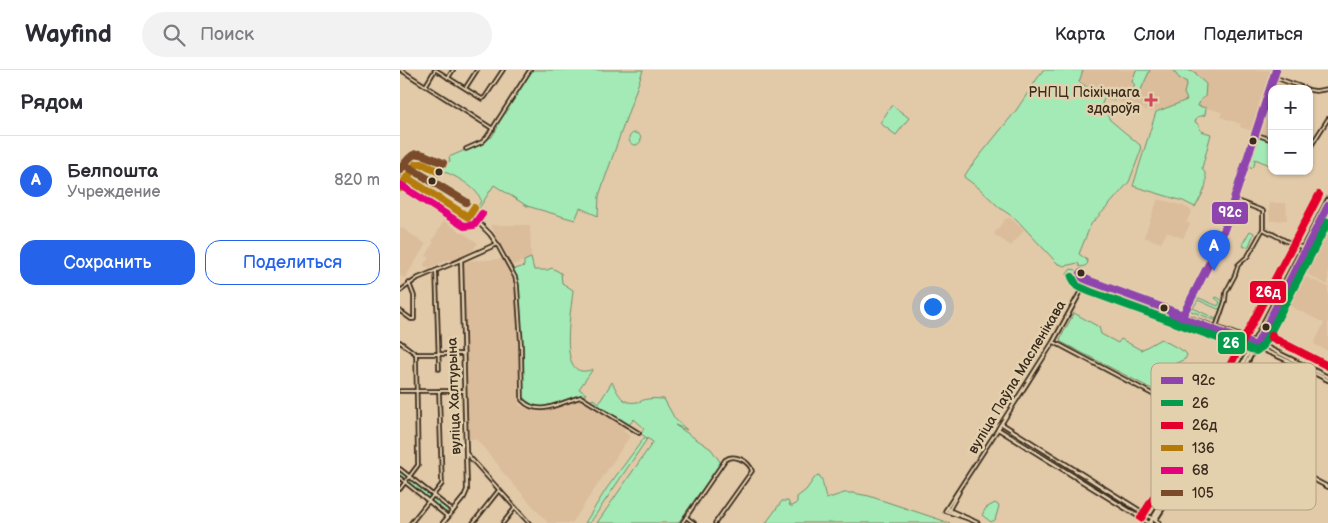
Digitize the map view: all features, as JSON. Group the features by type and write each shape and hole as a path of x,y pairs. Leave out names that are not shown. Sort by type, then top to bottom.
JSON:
{"main road":[{"path":"400,173 407,178 400,188"},
{"path":"1255,344 1328,200"},
{"path":"1245,363 1328,206"},
{"path":"1159,510 1151,522 1159,523"}],"street":[{"path":"401,70 493,129"},
{"path":"425,85 435,70 482,99 486,97 503,70"},
{"path":"448,78 453,70"},
{"path":"466,88 477,70"},
{"path":"466,149 482,142 493,129 529,70"},
{"path":"1182,316 1216,250 1235,200 1276,70"},
{"path":"1274,78 1296,85"},
{"path":"1313,90 1328,89"},
{"path":"1313,142 1328,119"},
{"path":"1256,134 1268,138"},
{"path":"416,164 407,178 490,234 515,277 521,344 522,400 530,408 538,409 581,397 639,433"},
{"path":"1216,327 1225,301 1226,292 1238,265 1248,256 1263,229 1263,211 1235,200"},
{"path":"1263,229 1286,242 1303,248"},
{"path":"400,291 409,284 497,244"},
{"name":"вуліца Халтурына","path":"443,523 466,493 461,260"},
{"path":"436,271 439,369"},
{"name":"вуліца Паўла Масленікава","path":"978,523 947,511 1053,342 1086,280 1182,316"},
{"path":"400,311 411,320 414,319 414,296 409,284"},
{"path":"1084,284 1216,327 1295,363"},
{"path":"1182,316 1255,344"},
{"path":"400,342 416,354 462,354"},
{"path":"1053,342 1151,394"},
{"path":"400,489 418,465 416,354"},
{"path":"1316,373 1328,379"},
{"path":"400,391 464,390"},
{"path":"412,523 442,483 439,391"},
{"path":"1002,424 1151,522"},
{"path":"998,429 1151,522"},
{"path":"466,454 529,523"},
{"path":"682,523 728,458 734,457 750,467 752,471 716,523"},
{"path":"400,469 453,511"},
{"path":"400,478 448,517"},
{"path":"1316,481 1328,487"},
{"path":"473,523 499,490"},
{"path":"503,523 515,508"},
{"path":"686,517 694,523"}],"shaded area":[{"name":"РНПЦ Псіхічнага здароўя","path":"1083,70 1274,70 1253,131 1240,127 1241,124 1220,117 1222,112 1198,106 1200,99 1152,112 1100,95 1079,82"},
{"path":"1268,102 1268,138 1258,134"},
{"path":"1158,199 1184,206 1192,211 1186,222 1190,224 1183,238 1167,232 1161,243 1144,237"},
{"path":"1269,203 1286,203 1287,220 1270,221"},
{"path":"1010,218 1024,230 1011,246 994,234 1005,219"},
{"path":"444,221 478,243 473,250 452,261 450,259 430,268 425,267 424,264 429,258 426,256 434,242 432,241"},
{"path":"490,225 530,225 531,258 513,265"},
{"path":"1328,225 1328,285 1301,271 1306,260 1310,261"},
{"path":"400,227 426,244 405,278 400,276"},
{"path":"504,259 514,284 518,339 519,405 537,412 581,398 626,427 623,431 630,436 572,523 548,523 476,439 467,439 462,261"},
{"path":"1302,275 1328,287 1328,351 1314,344 1324,323 1288,305"}],"green space":[{"path":"530,70 643,70 599,196 598,216 580,208 575,220 527,206 494,185 474,216 473,214 481,201 479,196 466,184 445,172 441,165 450,161 449,157 477,145 488,137 491,138 498,127 496,125"},
{"path":"1043,70 1083,70 1079,82 1100,95 1115,99 1114,101 1104,98 1100,110 1106,112 1110,120 1140,145 1141,150 1129,182 1091,224 1079,254 1087,260 1088,263 1085,266 1080,267 1078,263 1064,266 1057,263 1016,219 964,177 1015,112"},
{"path":"1136,70 1150,70 1138,96 1131,93 1135,85 1132,82"},
{"path":"1173,70 1187,70 1196,73 1206,84 1205,97 1201,99 1198,106 1206,108 1205,115 1197,117 1195,122 1201,131 1211,134 1202,168 1206,178 1205,188 1195,207 1183,201 1133,186 1156,112 1187,100 1184,93 1187,82 1179,78"},
{"path":"892,105 909,118 896,135 880,123"},
{"path":"633,133 637,133 641,139 637,145 633,145 629,141 629,137"},
{"path":"1259,138 1268,140 1268,164 1255,159 1254,166 1251,169 1250,164"},
{"path":"417,165 434,171 425,181 427,182 426,184 412,174"},
{"path":"1250,231 1254,233 1249,246 1244,247 1243,243"},
{"path":"531,258 534,270 552,268 561,273 562,283 573,290 568,342 570,356 574,366 581,371 593,369 579,389 585,395 543,407 535,406 523,398 519,287 513,270 524,266 524,261"},
{"path":"1071,269 1076,270 1082,278 1080,281 1068,278 1067,274"},
{"path":"1217,297 1223,301 1221,308 1218,309 1198,300 1193,308 1216,318 1217,321 1191,311 1196,299 1199,298 1218,306 1220,302 1215,298"},
{"path":"1074,313 1099,327 1101,334 1118,343 1121,339 1141,350 1161,339 1185,352 1187,355 1185,359 1176,363 1151,363 1151,388 1061,342 1060,339"},
{"path":"612,382 621,397 628,402 638,402 645,399 664,399 675,419 687,430 675,425 711,449 721,463 678,523 597,523 653,442 641,434 644,428 634,419 628,426 596,407 590,401 593,399 599,403"},
{"path":"644,438 647,439 590,523 585,523 607,488"},
{"path":"400,469 450,508 445,514 400,478"},
{"path":"819,475 826,499 844,493 869,496 950,523 766,523 782,501 788,501 790,506 793,506 797,502 797,497"},
{"path":"995,503 999,506 995,520 991,522 982,515 986,508"}],"transit line":[{"name":"92с","path":"1081,273 1083,278 1090,281 1183,315 1216,250 1225,227 1276,70"},
{"name":"105","path":"400,170 410,157 418,154 423,154 443,163"},
{"name":"136","path":"400,188 416,164 424,164 439,172"},
{"name":"105","path":"405,165 466,202"},
{"name":"136","path":"407,178 468,217 474,208"},
{"name":"68","path":"400,185 464,226 474,225 482,214"},
{"name":"26д","path":"1231,363 1319,195"},
{"name":"92с","path":"1172,314 1256,346 1328,206"},
{"name":"26","path":"1072,277 1077,286 1091,292 1256,351 1263,346 1328,222"},
{"name":"26д","path":"1272,335 1271,337 1328,366"},
{"name":"26д","path":"1141,518 1151,502"}],"place":[{"name":"РНПЦ Псіхічнага здароўя","path":"1151,100"},
{"name":"Белпошта","path":"1214,271"}]}
